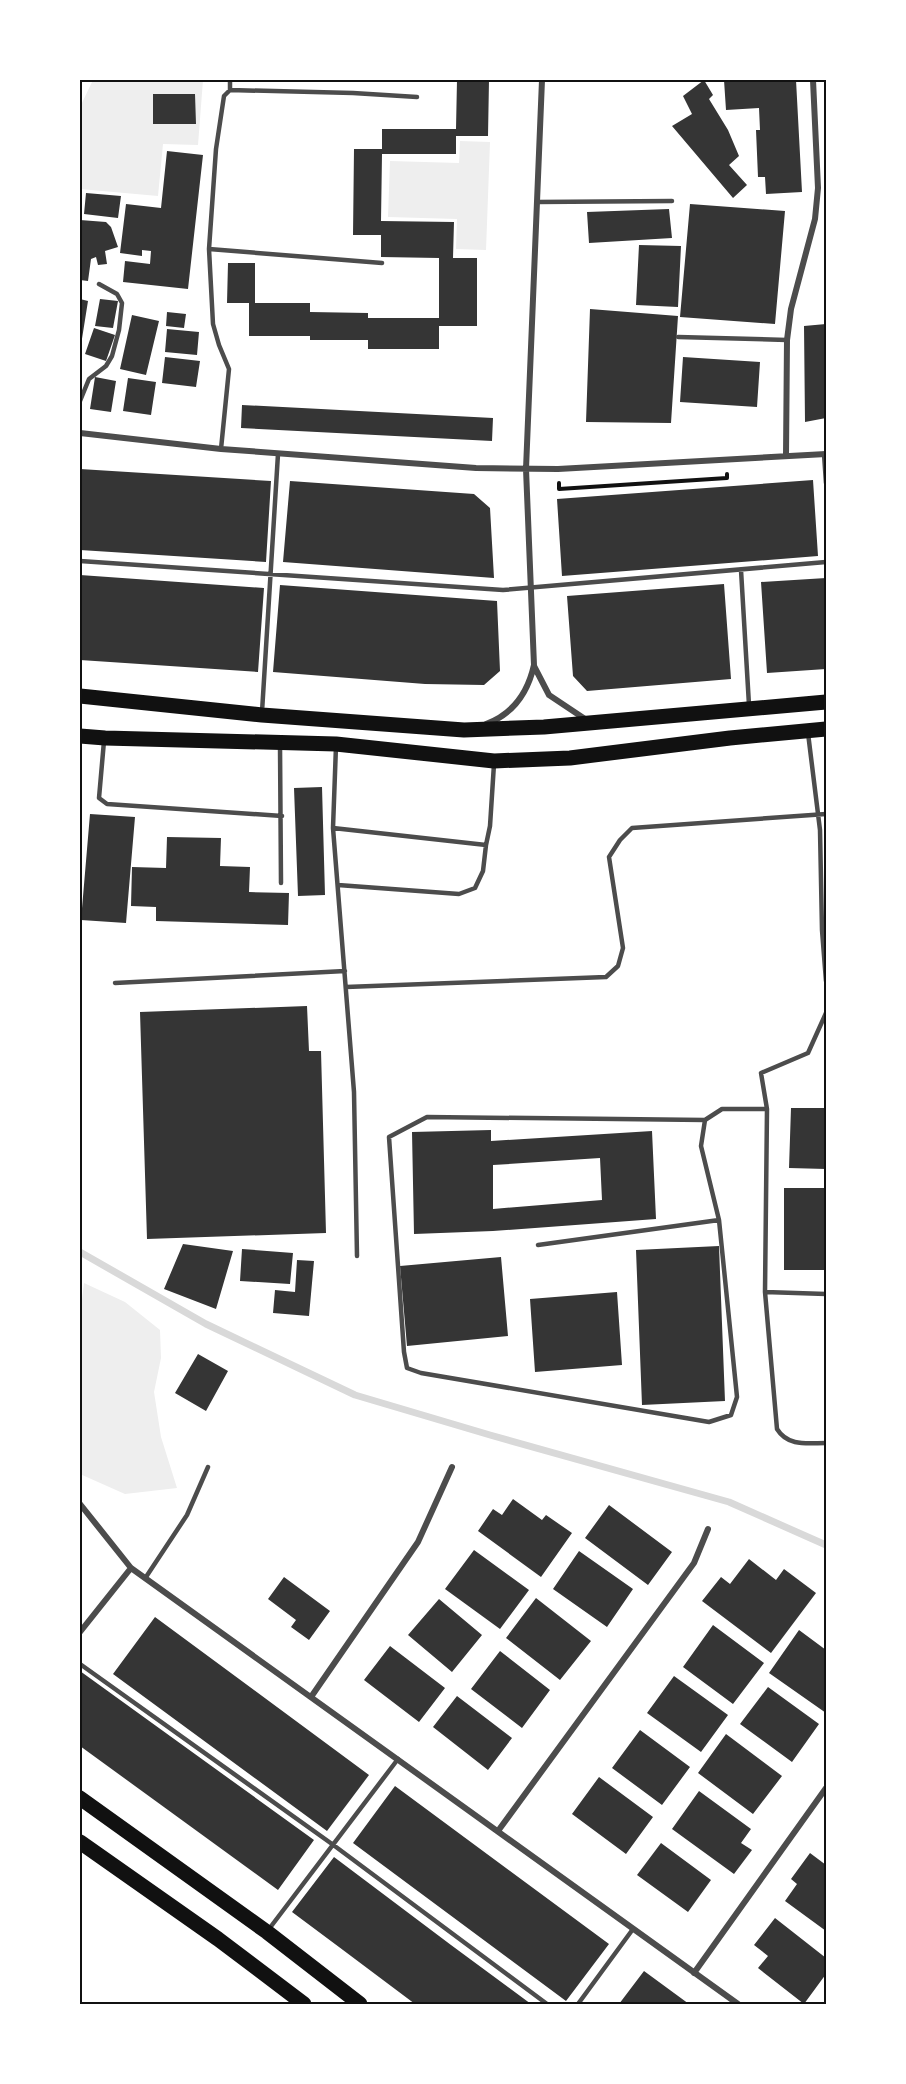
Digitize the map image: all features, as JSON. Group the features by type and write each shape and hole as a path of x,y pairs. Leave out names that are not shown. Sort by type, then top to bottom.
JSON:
{"main road":[{"path":"80,696 262,716 464,730 591,723 826,702"},
{"path":"80,736 336,744 494,761 570,758 729,738 826,729"},
{"path":"80,1798 267,1932 360,2004"},
{"path":"80,1842 218,1939 304,2004"}],"street":[{"path":"464,730 493,721 506,714 516,704 529,684 534,665 526,469 542,80"},
{"path":"786,455 787,340 791,309 815,219 818,188 813,80"},
{"path":"818,188 826,188"},
{"path":"80,433 221,449 476,468 558,469 825,454"},
{"path":"534,665 549,695 591,723"},
{"path":"311,1697 418,1542 452,1467"},
{"path":"80,1504 131,1568 738,2004"},
{"path":"498,1831 694,1563 708,1529"},
{"path":"80,1632 131,1568"},
{"path":"694,1973 826,1788"}],"lane":[{"path":"221,449 230,369 219,345 213,324 209,249 216,149 224,96 230,90 230,80"},
{"path":"230,90 417,97"},
{"path":"537,202 672,201"},
{"path":"209,249 381,263"},
{"path":"80,401 89,379 106,366 112,356 119,330 122,303 117,294 99,284"},
{"path":"678,337 787,340"},
{"path":"262,716 278,454"},
{"path":"825,454 826,483"},
{"path":"80,561 503,590 826,562"},
{"path":"741,570 749,710"},
{"path":"808,732 818,814 826,981"},
{"path":"105,738 99,798 107,804 282,816"},
{"path":"280,742 281,883"},
{"path":"336,744 333,828 354,1092 357,1256"},
{"path":"338,885 459,894 475,888 483,871 490,826 494,761"},
{"path":"346,987 606,977 618,966 623,948 609,857 620,840 632,828 826,814"},
{"path":"333,828 486,845"},
{"path":"115,983 345,971"},
{"path":"826,1013 808,1053 761,1073 767,1109 765,1292 777,1429 782,1437 795,1443 826,1443"},
{"path":"705,1120 700,1146 719,1220 737,1396 731,1415 709,1422 421,1373 407,1368 389,1137 427,1117 705,1120 722,1109 767,1109"},
{"path":"538,1245 719,1220"},
{"path":"765,1292 826,1294"},
{"path":"146,1577 187,1515 208,1467"},
{"path":"80,1664 332,1844 547,2004"},
{"path":"267,1932 398,1759"},
{"path":"579,2004 633,1929"}],"path":[{"path":"558,469 560,489 638,484 727,478 728,458"}],"shaded area":[{"path":"93,80 203,80 198,145 163,144 158,196 80,189 80,107"},
{"path":"460,141 490,142 486,250 456,249 457,219 388,217 390,161 459,163"},
{"path":"84,1283 125,1302 160,1330 161,1358 154,1392 161,1437 177,1488 125,1494 80,1474 80,1316"}],"building":[{"path":"457,80 489,80 488,136 456,136 456,154 382,154 381,221 454,222 453,258 477,258 477,326 439,326 439,349 368,349 368,340 310,340 310,336 249,336 249,303 227,303 228,263 255,263 255,303 310,303 310,312 368,313 368,318 439,318 439,258 381,257 381,235 353,235 354,149 382,149 382,129 456,129"},
{"path":"704,80 713,95 709,99 728,130 739,156 729,165 747,185 733,198 672,126 692,114 683,96"},
{"path":"724,80 796,80 802,192 766,194 765,177 758,177 756,130 760,130 759,108 726,110"},
{"path":"153,94 195,94 196,124 153,124"},
{"path":"167,151 203,155 188,289 123,282 125,261 150,264 151,251 142,250 142,256 120,253 126,204 161,208"},
{"path":"86,193 121,196 118,218 84,214"},
{"path":"690,204 785,211 775,324 680,317"},
{"path":"669,209 672,238 589,243 587,212"},
{"path":"80,220 106,222 111,227 118,247 105,251 107,264 98,265 96,257 91,259 88,281 80,280"},
{"path":"639,245 681,246 678,307 636,305"},
{"path":"80,299 88,301 81,345 80,344"},
{"path":"100,299 118,301 113,328 95,326"},
{"path":"590,309 678,316 671,423 586,422"},
{"path":"167,312 186,314 184,328 166,326"},
{"path":"132,315 159,321 146,375 120,369"},
{"path":"826,324 826,418 805,422 804,326"},
{"path":"94,328 115,335 106,361 85,354"},
{"path":"167,329 199,332 197,355 165,352"},
{"path":"165,357 200,361 196,387 162,383"},
{"path":"683,357 760,362 757,407 680,402"},
{"path":"95,377 116,381 111,412 90,409"},
{"path":"128,378 156,382 151,415 123,411"},
{"path":"242,405 493,418 492,441 241,428"},
{"path":"80,469 271,481 266,562 80,550"},
{"path":"813,480 818,556 562,576 557,499"},
{"path":"290,481 474,494 490,508 494,578 283,562"},
{"path":"80,575 264,588 258,672 80,660"},
{"path":"826,578 826,669 767,673 761,582"},
{"path":"724,584 731,679 587,691 573,676 567,596"},
{"path":"280,585 497,601 500,671 484,685 425,684 273,672"},
{"path":"322,787 325,895 298,896 294,788"},
{"path":"90,814 135,817 126,923 81,920"},
{"path":"167,837 221,838 220,866 250,867 249,892 289,893 288,925 156,921 156,907 131,906 132,867 166,868"},
{"path":"307,1006 309,1051 321,1051 326,1233 147,1239 140,1012"},
{"path":"791,1108 826,1108 826,1169 789,1168"},
{"path":"491,1130 491,1141 652,1131 656,1219 493,1231 414,1234 412,1132","holes":["600,1158 602,1200 493,1209 493,1165"]},
{"path":"784,1188 826,1188 826,1270 784,1270"},
{"path":"183,1244 233,1251 216,1309 164,1289"},
{"path":"719,1246 725,1401 642,1405 636,1250"},
{"path":"242,1249 293,1253 290,1284 240,1281"},
{"path":"501,1257 508,1336 407,1346 400,1266"},
{"path":"297,1260 314,1261 309,1316 273,1313 275,1290 295,1292"},
{"path":"617,1292 622,1365 535,1372 530,1299"},
{"path":"198,1354 228,1371 206,1411 175,1393"},
{"path":"513,1499 542,1520 546,1515 572,1533 541,1577 478,1531 493,1509 502,1515"},
{"path":"609,1505 672,1552 648,1585 585,1538"},
{"path":"474,1550 529,1590 500,1629 445,1589"},
{"path":"579,1551 633,1589 607,1627 553,1589"},
{"path":"749,1559 776,1580 784,1569 816,1593 771,1653 702,1601 721,1577 730,1584"},
{"path":"284,1577 330,1611 309,1640 291,1627 296,1620 268,1599"},
{"path":"536,1598 591,1641 560,1680 506,1638"},
{"path":"439,1599 482,1635 452,1672 408,1635"},
{"path":"155,1617 369,1775 327,1831 113,1674"},
{"path":"713,1625 764,1663 733,1704 683,1667"},
{"path":"799,1630 826,1650 826,1713 769,1673"},
{"path":"390,1646 445,1688 419,1722 364,1680"},
{"path":"500,1651 550,1690 522,1728 471,1689"},
{"path":"80,1671 314,1840 278,1890 80,1746"},
{"path":"674,1676 728,1715 701,1752 647,1713"},
{"path":"768,1687 819,1724 792,1762 740,1724"},
{"path":"457,1696 512,1738 488,1770 433,1727"},
{"path":"640,1730 690,1767 662,1805 612,1768"},
{"path":"726,1734 782,1776 753,1814 698,1773"},
{"path":"599,1777 653,1817 626,1854 572,1814"},
{"path":"395,1786 609,1944 566,2001 353,1843"},
{"path":"699,1791 751,1829 741,1843 752,1850 734,1874 672,1829"},
{"path":"661,1843 711,1880 688,1912 637,1875"},
{"path":"810,1853 826,1865 826,1931 785,1901 797,1884 791,1879"},
{"path":"334,1857 531,2004 415,2004 292,1912"},
{"path":"775,1918 826,1958 826,1974 804,2004 758,1968 768,1956 754,1945"},
{"path":"644,1971 689,2004 619,2004"}],"waterway":[{"path":"80,1252 206,1324 355,1395 729,1502 826,1545"}]}
